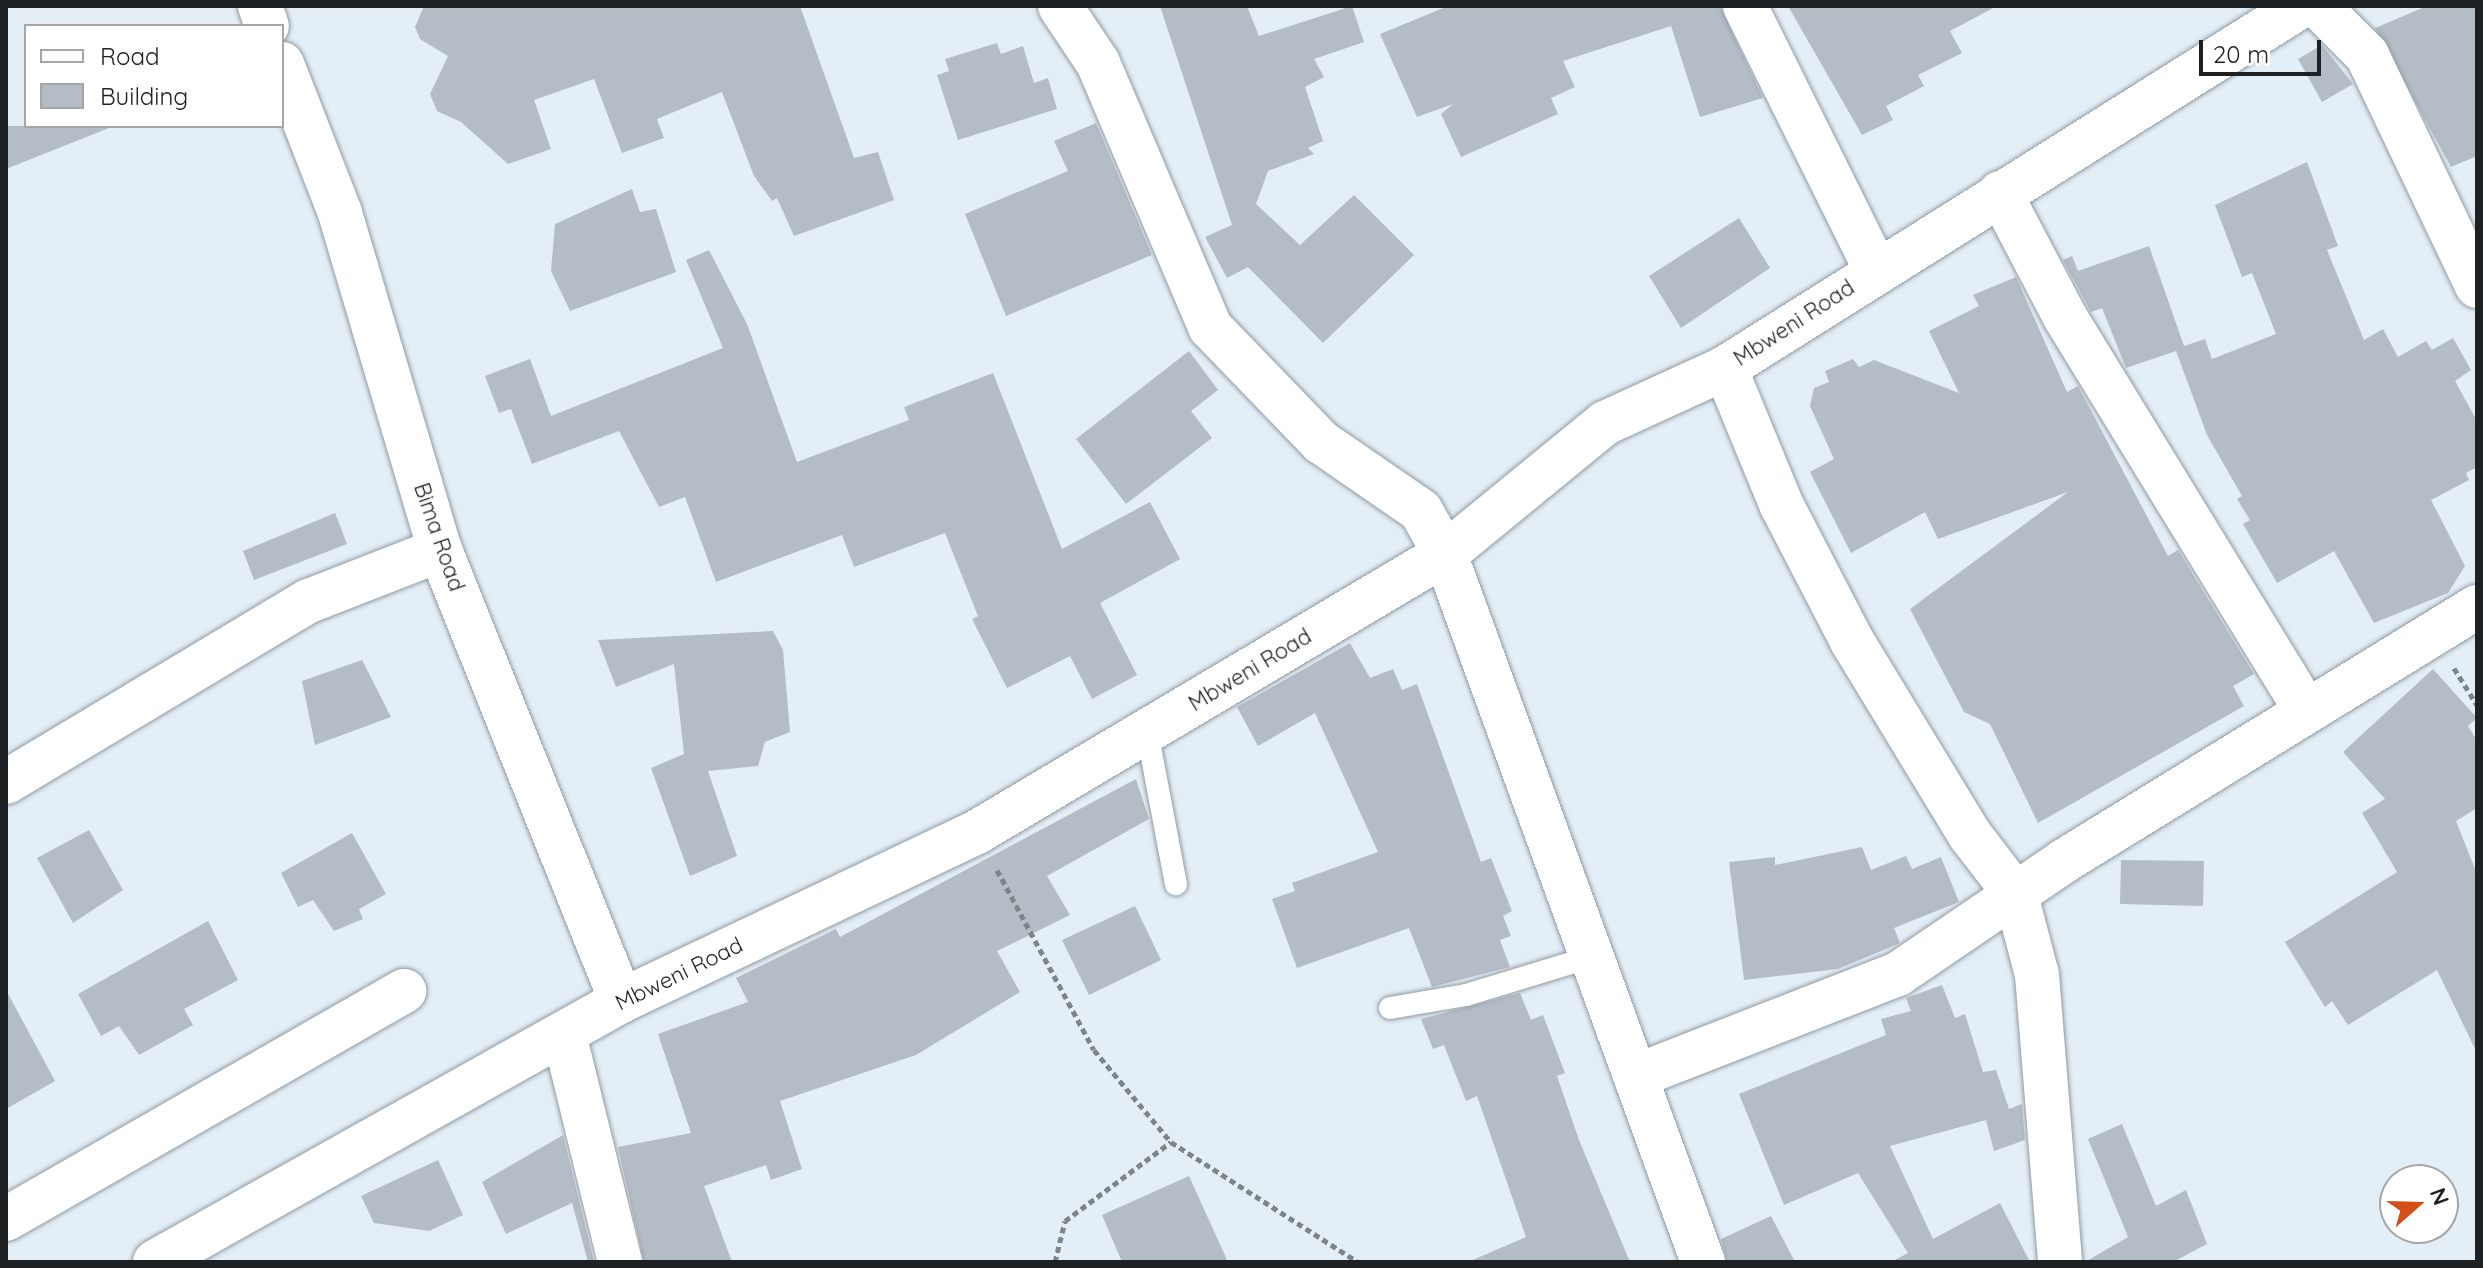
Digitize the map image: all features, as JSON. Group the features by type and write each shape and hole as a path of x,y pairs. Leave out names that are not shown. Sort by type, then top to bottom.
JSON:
{"street":[{"path":"1060,6 1098,63 1210,327 1321,442 1421,511 1445,554 1639,1075 1703,1262"},
{"path":"1745,6 1876,270"},
{"name":"Mbweni Road","path":"155,1262 621,1001 977,832 1445,554 1605,423 1725,368 1876,270 2301,6"},
{"path":"2318,6 2367,55 2477,286"},
{"name":"Bima Road","path":"284,69 340,213 440,550 621,1001"},
{"path":"2000,193 2065,317 2306,711"},
{"path":"1725,368 1782,506 1852,641 1970,835 2016,895 2037,975 2060,1262"},
{"path":"6,782 309,601 440,550"},
{"path":"1639,1075 1898,974 2016,895 2306,711 2477,607"},
{"path":"6,1219 404,991"},
{"path":"564,1034 620,1262"}],"lane":[{"path":"1147,731 1176,884"},
{"path":"1390,1008 1466,995 1594,956"}],"path":[{"path":"977,832 1094,1050 1171,1142 1358,1262"},
{"path":"1055,1262 1065,1221 1171,1142"}],"building":[{"path":"424,6 800,6 854,158 878,152 894,200 794,236 777,198 772,201 754,176 722,92 657,119 664,138 622,153 594,79 534,100 551,149 508,164 461,122 437,111 430,94 448,56 420,39 415,27"},
{"path":"1160,6 1247,6 1259,36 1352,6 1364,42 1314,59 1324,77 1305,87 1323,141 1308,148 1314,154 1268,171 1256,204 1300,245 1354,195 1414,255 1323,343 1248,267 1227,278 1205,237 1232,225"},
{"path":"1448,6 1720,6 1763,98 1700,117 1671,26 1563,61 1575,87 1551,98 1558,114 1461,157 1441,114 1453,104 1417,117 1380,34"},
{"path":"1788,6 1997,6 1950,31 1962,53 1918,75 1924,86 1886,106 1893,120 1862,135"},
{"path":"2427,6 2477,6 2477,156 2451,167 2375,28"},
{"path":"997,43 1001,54 1023,46 1034,83 1048,78 1057,109 958,140 937,75 949,71 945,59"},
{"path":"2322,45 2353,84 2322,102 2298,59"},
{"path":"1096,123 1152,255 1006,316 965,214 1068,171 1054,141"},
{"path":"6,126 109,128 6,169"},
{"path":"2307,162 2338,246 2327,250 2364,340 2383,329 2398,357 2426,341 2432,350 2453,338 2471,370 2455,381 2477,421 2477,467 2466,473 2469,480 2431,500 2465,566 2448,593 2374,623 2334,551 2277,583 2243,524 2250,520 2237,499 2242,496 2207,435 2176,351 2126,368 2102,308 2091,312 2063,260 2072,256 2078,271 2149,246 2184,346 2205,339 2212,359 2276,334 2252,273 2242,277 2215,205"},
{"path":"632,189 640,212 656,209 676,272 570,311 551,271 555,224"},
{"path":"1739,218 1770,268 1681,328 1649,276"},
{"path":"709,250 747,324 797,462 909,420 904,407 993,373 1062,549 1150,502 1180,559 1100,603 1137,675 1092,699 1070,656 1007,688 972,619 978,616 945,533 854,567 842,535 716,582 685,497 659,507 619,431 532,464 511,409 499,413 485,376 530,359 551,416 723,348 686,260"},
{"path":"2016,277 2067,392 2078,386 2168,556 2178,550 2254,674 2233,686 2244,706 2038,823 1990,724 1964,712 1910,609 2068,492 1938,539 1925,512 1851,553 1810,472 1834,459 1810,406 1814,388 1829,382 1825,371 1853,359 1859,367 1874,360 1959,393 1929,331 1979,306 1973,295"},
{"path":"1189,351 1218,390 1191,411 1212,438 1126,504 1076,439"},
{"path":"335,513 347,544 254,580 243,551"},
{"path":"773,631 783,650 790,732 765,742 758,766 708,771 737,856 690,876 651,768 684,754 674,664 616,687 598,640"},
{"path":"1350,643 1370,678 1393,669 1402,690 1417,684 1481,862 1491,858 1512,911 1503,916 1511,936 1500,940 1510,967 1432,987 1409,928 1297,968 1272,899 1295,891 1292,883 1378,852 1315,713 1258,746 1237,707"},
{"path":"362,660 391,717 315,745 302,681"},
{"path":"2433,669 2477,718 2468,726 2477,741 2477,808 2456,821 2477,874 2477,1053 2437,970 2348,1025 2332,1001 2325,1007 2285,942 2397,872 2362,813 2385,799 2343,752"},
{"path":"1136,779 1149,819 1047,876 1070,915 997,951 1020,992 916,1055 780,1101 802,1169 771,1180 766,1165 704,1186 732,1262 644,1262 618,1147 691,1133 658,1034 748,1002 736,978 836,929 840,937"},
{"path":"89,830 123,890 73,923 37,858"},
{"path":"352,833 386,894 359,909 363,919 334,931 313,900 298,907 281,873"},
{"path":"1862,847 1871,870 1906,856 1912,869 1941,857 1959,902 1894,928 1900,943 1838,969 1744,980 1729,862 1775,857 1775,865"},
{"path":"2121,860 2204,861 2203,906 2120,904"},
{"path":"1135,906 1161,960 1089,995 1062,940"},
{"path":"208,921 238,980 184,1009 193,1025 139,1055 119,1026 101,1036 78,994"},
{"path":"1942,985 1955,1018 1965,1014 1983,1072 1996,1070 2009,1109 2022,1104 2025,1140 1994,1151 1986,1120 1890,1146 1933,1239 2000,1203 2030,1262 1891,1262 1908,1253 1858,1173 1784,1205 1739,1094 1886,1035 1881,1019 1911,1011 1906,998"},
{"path":"6,990 55,1081 6,1109"},
{"path":"1520,993 1531,1020 1543,1015 1565,1073 1557,1076 1579,1140 1630,1262 1468,1262 1526,1237 1477,1096 1466,1101 1444,1045 1433,1049 1421,1019"},
{"path":"2122,1124 2156,1206 2186,1190 2207,1244 2173,1262 2085,1262 2128,1237 2088,1139"},
{"path":"563,1135 594,1262 588,1262 572,1203 506,1234 482,1182"},
{"path":"438,1160 463,1215 429,1231 374,1223 361,1196"},
{"path":"1189,1176 1228,1262 1122,1262 1102,1215"},
{"path":"1771,1216 1795,1262 1727,1262 1721,1239"}]}
